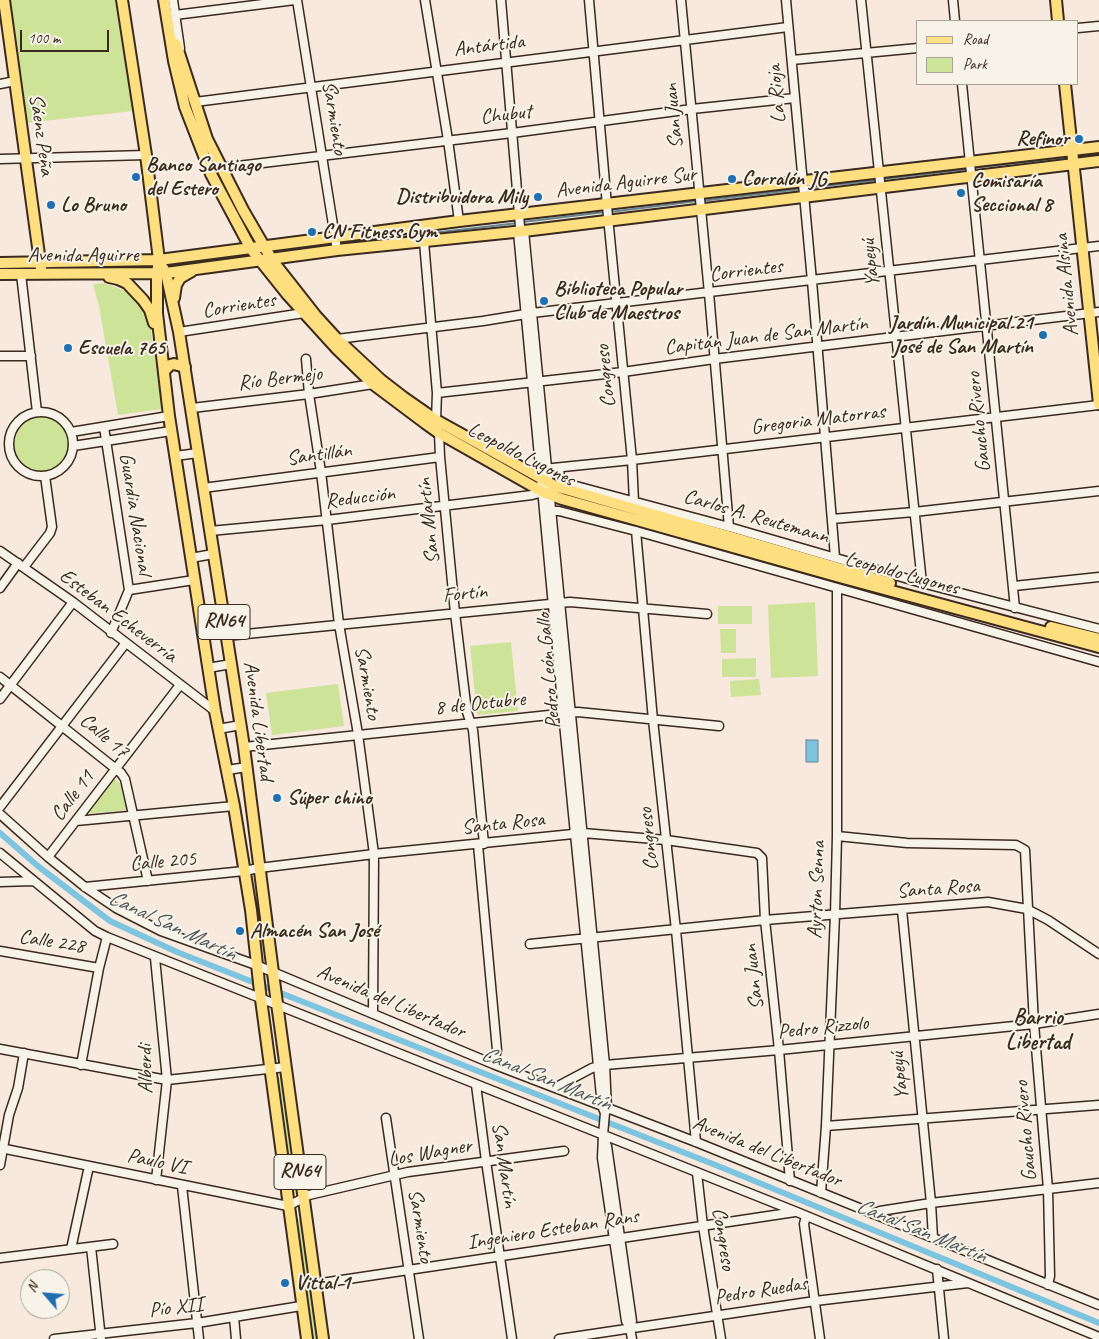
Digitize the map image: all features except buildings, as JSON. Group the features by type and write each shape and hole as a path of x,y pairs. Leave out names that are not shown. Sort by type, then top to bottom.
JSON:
{"main road":[{"name":"Sáenz Peña","path":"4,0 42,274"},
{"name":"Avenida Libertad","path":"122,0 146,155 161,273 173,307 179,332 241,725 276,1001 323,1339"},
{"name":"Leopoldo Lugones","path":"165,0 208,139 221,168 264,247 267,260 287,294 337,349 373,384 440,433 545,481 574,492 836,568 1099,639"},
{"name":"Leopoldo Lugones","path":"165,0 174,61 185,107 211,174 251,248 267,260 337,338 381,380 436,420 545,481 562,499 1099,647"},
{"path":"1056,0 1058,20"},
{"name":"Avenida Alsina","path":"1065,85 1082,248 1094,313 1099,405"},
{"name":"Avenida Aguirre Sur","path":"159,260 251,248 336,244 459,221 607,212 804,190 1074,157 1099,147"},
{"name":"Avenida Aguirre Sur","path":"521,230 607,212 1074,157 1099,161"},
{"path":"161,273 267,260 336,244 424,242 521,230"},
{"name":"Avenida Aguirre","path":"0,263 159,260"},
{"path":"173,307 176,285 180,278 194,269"},
{"name":"Avenida Libertad","path":"161,273 157,313 171,431 214,711 234,806 251,910 260,995 307,1339"},
{"name":"Avenida Aguirre","path":"0,274 161,273"},
{"path":"93,274 118,279 127,283 150,310 159,340"},
{"path":"164,371 174,364 185,367"}],"street":[{"path":"173,0 182,60"},
{"path":"175,15 296,0"},
{"name":"Sarmiento","path":"296,0 336,244"},
{"path":"425,0 459,221"},
{"name":"Pedro León Gallo","path":"501,0 519,216 602,1066 605,1109 602,1158 632,1321 630,1328 632,1339"},
{"name":"Congreso","path":"589,0 607,212 632,460 634,502"},
{"name":"San Juan","path":"681,0 729,527"},
{"name":"La Rioja","path":"786,0 835,557"},
{"name":"Yapeyú","path":"861,0 922,583"},
{"path":"953,0 956,20"},
{"path":"1079,28 1099,26"},
{"name":"Antártida","path":"195,102 788,27"},
{"path":"792,60 916,48"},
{"path":"0,84 15,81"},
{"name":"Gaucho Rivero","path":"962,85 1016,608"},
{"name":"Chubut","path":"221,168 692,109 795,98"},
{"path":"0,159 146,155"},
{"path":"424,242 437,393 436,420"},
{"name":"Corrientes","path":"337,338 1099,246"},
{"path":"21,274 37,412"},
{"name":"Corrientes","path":"179,332 304,313"},
{"name":"Capitán Juan de San Martín","path":"437,393 623,372 817,346 1094,313"},
{"path":"0,356 31,356"},
{"name":"Sarmiento","path":"306,359 339,624 358,734 374,854 373,1014"},
{"name":"Río Bermejo","path":"192,408 309,394 373,384"},
{"name":"Gregoria Matorras","path":"545,481 559,468 1099,405"},
{"path":"37,412 48,412 58,416 66,423 71,432 74,446 71,457 65,466 56,473 34,476 16,464 11,454 9,443 12,432 18,422 26,416 37,412"},
{"path":"71,432 169,416"},
{"name":"Guardia Nacional","path":"104,427 129,590 111,633"},
{"path":"74,446 171,431"},
{"name":"San Martín","path":"440,433 440,457 455,613 467,712 471,724 497,1050 493,1064"},
{"path":"175,456 198,453"},
{"name":"Santillán","path":"204,488 440,457"},
{"name":"Carlos A. Reutemann","path":"559,468 560,479 565,483 729,527 922,583 1099,629"},
{"path":"0,588 50,533 52,527 45,476"},
{"name":"Reducción","path":"210,531 327,520 532,495 545,481"},
{"path":"832,519 914,512 1099,491"},
{"path":"548,511 559,511 636,531 1099,662"},
{"name":"Congreso","path":"636,531 653,720 676,930 696,1142"},
{"name":"Esteban Echeverría","path":"0,551 74,602 125,644 214,711"},
{"path":"191,558 213,554"},
{"path":"1014,586 1099,577"},
{"path":"129,590 194,580"},
{"name":"Ayrton Senna","path":"821,1193 826,1126 835,915 837,836 837,589"},
{"path":"0,699 74,602"},
{"name":"Fortín","path":"226,636 556,602 577,602 707,614"},
{"path":"0,807 125,644"},
{"path":"208,668 231,664"},
{"name":"Calle 17","path":"0,676 116,768 125,779 148,881"},
{"name":"Calle 11","path":"48,857 180,685"},
{"name":"8 de Octubre","path":"244,747 471,724 566,712 585,712 719,726"},
{"path":"218,729 241,725"},
{"path":"226,770 246,767"},
{"path":"76,821 234,806"},
{"name":"Avenida del Libertador","path":"0,814 85,887 116,908 161,931 373,1014 605,1109 696,1142 1099,1306"},
{"name":"Santa Rosa","path":"244,871 374,854 579,834 666,840 753,851 761,855 762,858"},
{"name":"Gaucho Rivero","path":"837,836 902,842 1016,845 1025,850 1034,1024 1048,1189 1050,1276 1048,1285"},
{"name":"Avenida del Libertador","path":"0,853 95,931 107,937 155,958 276,1001 476,1085 603,1133 1099,1337"},
{"name":"San Juan","path":"762,858 790,1181"},
{"name":"Calle 205","path":"85,887 244,871"},
{"path":"0,882 34,881"},
{"name":"Santa Rosa","path":"530,944 766,920 988,902 1027,909 1048,920 1099,954"},
{"name":"Yapeyú","path":"902,910 933,1238"},
{"path":"82,1065 99,968 107,937"},
{"name":"Calle 228","path":"0,951 99,968"},
{"name":"Alberdi","path":"155,958 167,1080 156,1180"},
{"name":"Pedro Rizzolo","path":"558,1089 560,1085 602,1066 1034,1024 1099,1014"},
{"path":"0,1049 167,1080 286,1067"},
{"path":"0,1165 9,1115 18,1088 24,1053"},
{"name":"San Martín","path":"476,1085 512,1339"},
{"path":"826,1126 1099,1105"},
{"name":"Sarmiento","path":"386,1118 419,1339"},
{"name":"Paulo VI","path":"2,1149 288,1206"},
{"name":"Los Wagner","path":"303,1196 408,1172 564,1151"},
{"path":"72,1249 89,1166"},
{"name":"Congreso","path":"697,1173 703,1226 721,1339"},
{"path":"873,1214 880,1211 931,1203 1099,1183"},
{"path":"182,1186 199,1339"},
{"path":"288,1206 303,1196"},
{"name":"Ingeniero Esteban Rans","path":"315,1284 797,1212"},
{"path":"806,1216 804,1224 820,1339"},
{"path":"0,1258 113,1244"},
{"path":"91,1247 100,1336"},
{"path":"937,1269 944,1339"},
{"name":"Pedro Ruedas","path":"559,1339 816,1301 970,1283"},
{"name":"Pío XII","path":"54,1339 100,1336 301,1306"},
{"path":"234,1317 236,1339"}],"green space":[{"path":"9,0 115,0 133,111 26,123"},
{"path":"104,283 128,292 144,307 151,330 162,409 118,415 99,306 93,284"},
{"path":"36,416 48,416 58,420 66,428 70,444 66,460 58,468 48,472 36,472 26,468 18,460 14,450 14,438 18,428 26,420"},
{"path":"815,602 818,676 771,678 768,605"},
{"path":"718,606 752,606 752,624 718,624"},
{"path":"720,629 736,629 736,653 721,653"},
{"path":"511,642 518,711 477,715 470,646"},
{"path":"756,658 756,677 722,677 722,659"},
{"path":"759,679 761,695 731,697 730,681"},
{"path":"338,684 344,726 272,735 266,693"},
{"path":"114,779 120,783 127,810 87,814"},
{"path":"275,1077 282,1078 298,1192 294,1195 291,1193"},
{"path":"299,1219 301,1221 318,1339 311,1339 295,1220"}],"water":[{"path":"806,740 818,740 818,762 806,762"}],"waterway":[{"path":"1076,156 1099,153"},
{"path":"972,168 1069,157"},
{"path":"883,179 967,169"},
{"path":"806,188 878,180"},
{"path":"701,201 801,189"},
{"path":"610,212 697,201"},
{"path":"523,222 605,212"},
{"path":"339,244 518,223"},
{"path":"285,252 334,245"},
{"path":"232,259 247,257"},
{"path":"57,268 85,269"},
{"name":"Canal San Martín","path":"0,833 39,867 110,921 177,952 723,1168 1099,1323"}],"place":[{"name":"Refinor","path":"1079,139"},
{"name":"Banco Santiago del Estero","path":"136,177"},
{"name":"Corralón JG","path":"732,179"},
{"name":"Comisaría Seccional 8","path":"961,193"},
{"name":"Distribuidora Mily","path":"538,197"},
{"name":"Lo Bruno","path":"51,205"},
{"name":"CN Fitness Gym","path":"312,232"},
{"name":"Biblioteca Popular Club de Maestros","path":"544,301"},
{"name":"Jardín Municipal 21 José de San Martín","path":"1043,335"},
{"name":"Escuela 765","path":"68,348"},
{"name":"Súper chino","path":"277,798"},
{"name":"Almacén San José","path":"240,931"},
{"name":"Vittal 1","path":"285,1283"}],"district":[{"name":"Barrio Libertad","path":"1038,1030"}]}
